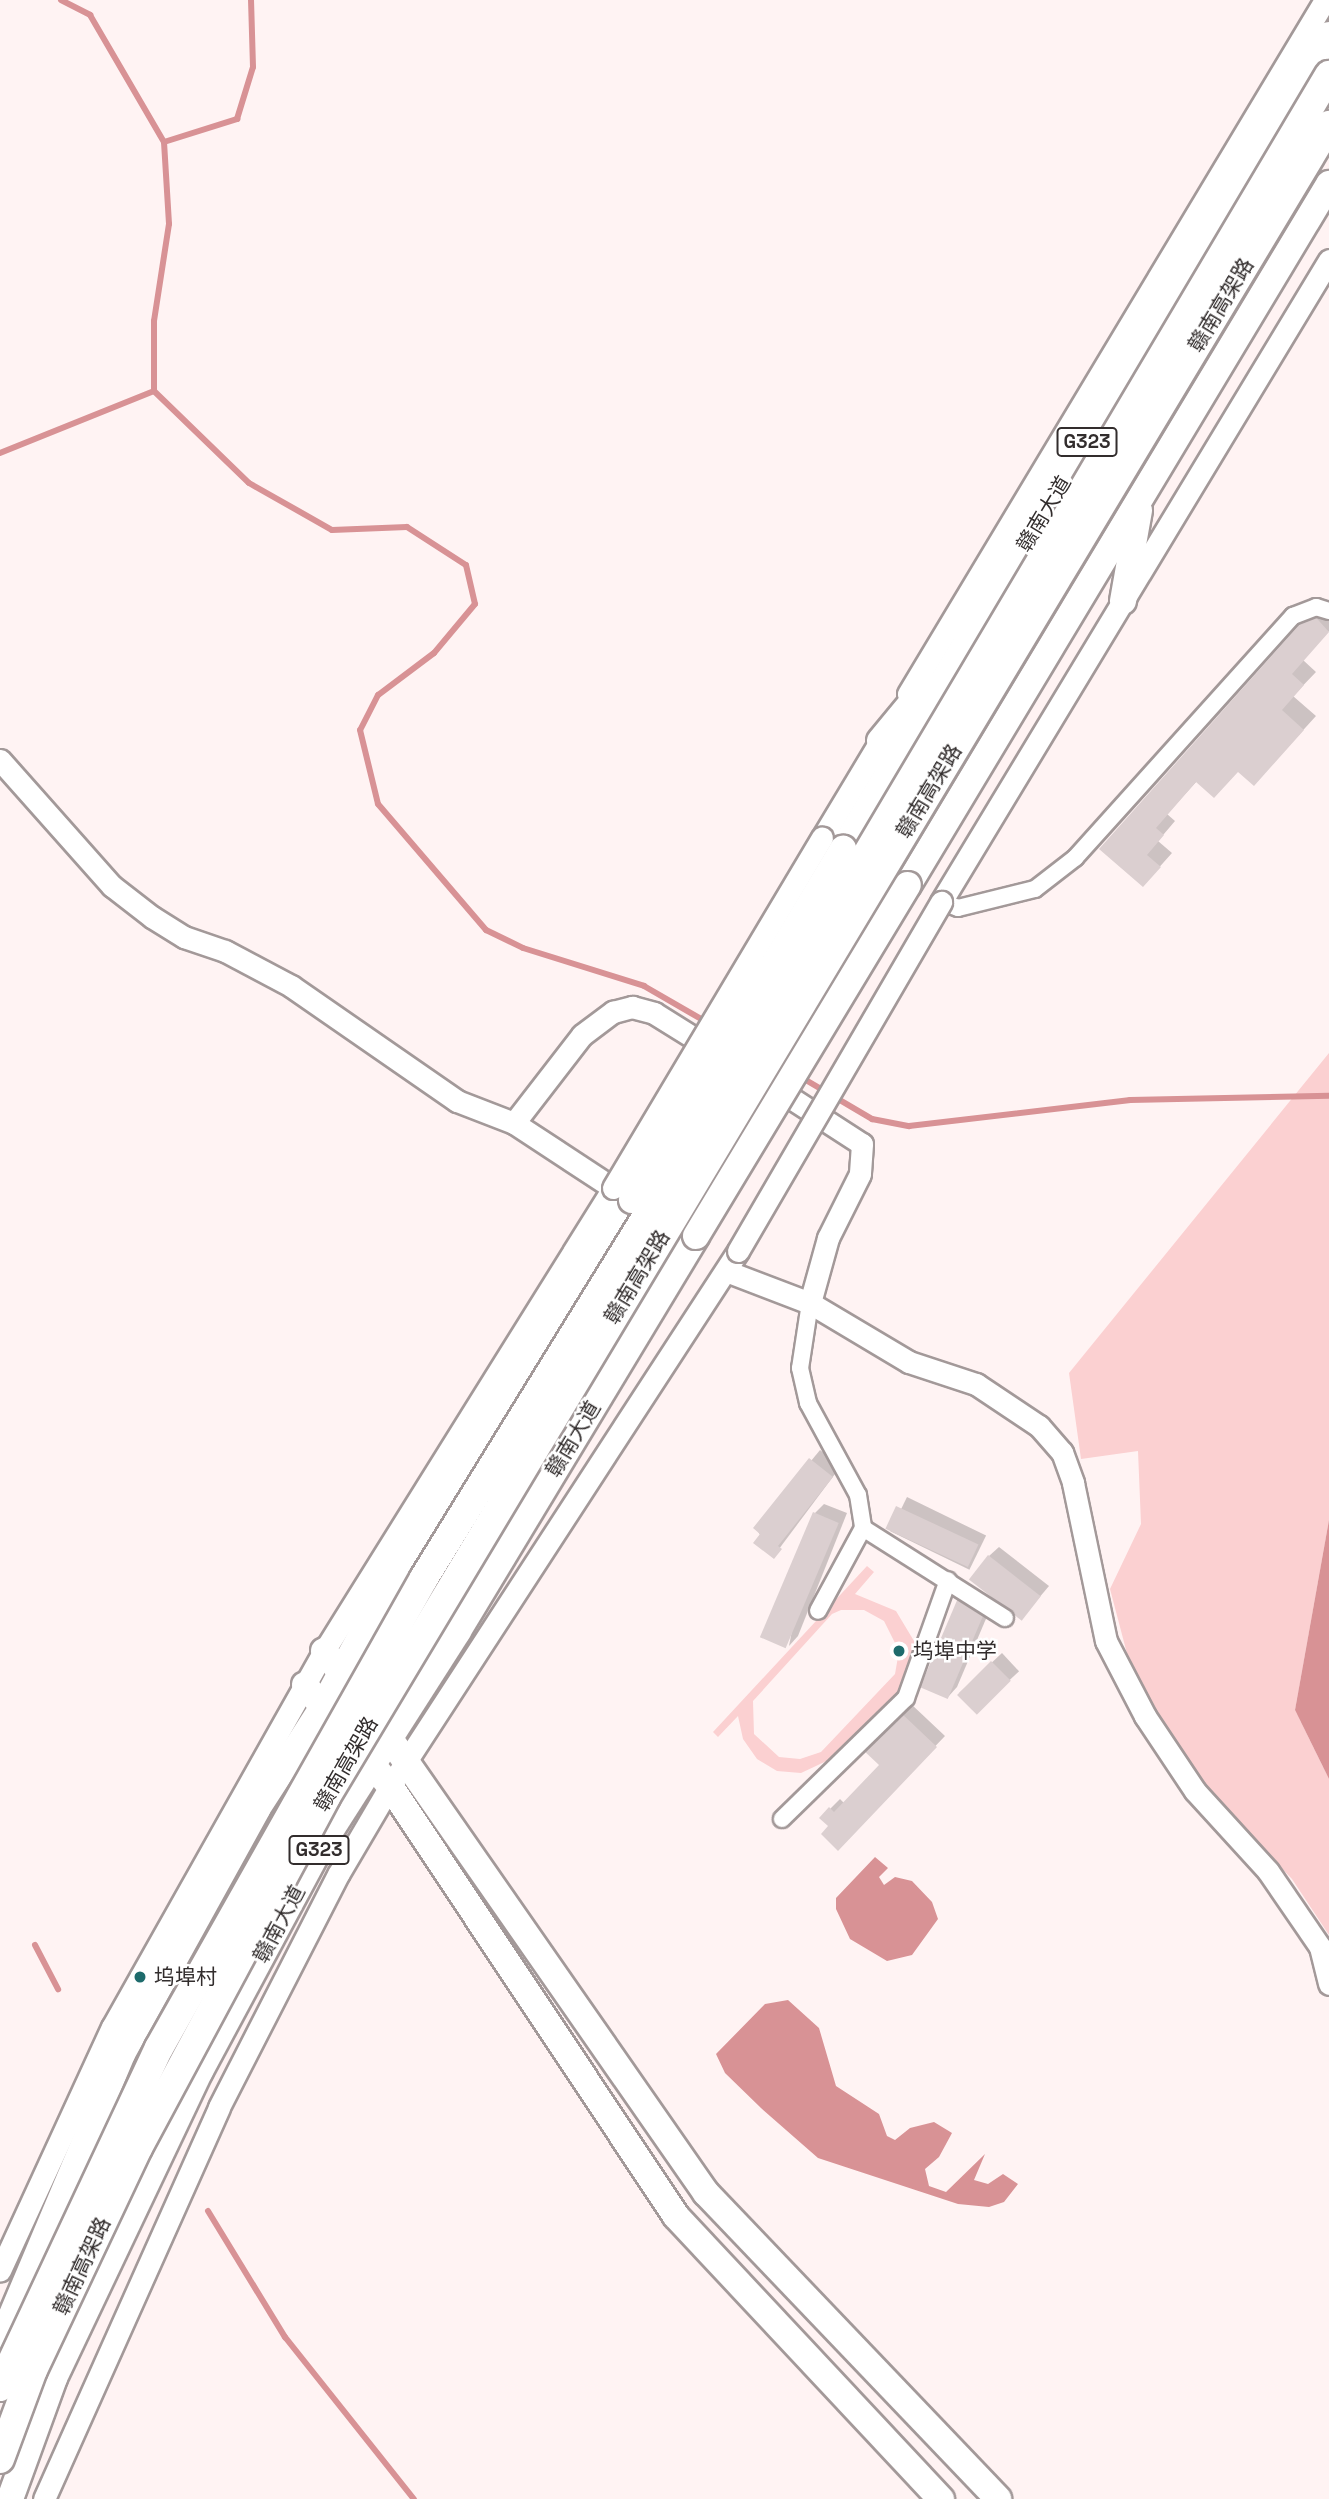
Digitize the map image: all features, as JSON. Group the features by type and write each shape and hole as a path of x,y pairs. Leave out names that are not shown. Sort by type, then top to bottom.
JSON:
{"highway":[{"name":"赣南高架路","path":"0,2387 159,2049 424,1578 797,972 1329,75"},
{"name":"赣南高架路","path":"0,2459 33,2371 138,2148 326,1797 1329,125"}],"main road":[{"name":"赣南大道","path":"622,1194 833,843 986,612 1329,35"},
{"path":"1123,601 1142,492 1329,184"},
{"name":"赣南大道","path":"10,2499 71,2341 200,2070 320,1847 388,1735 457,1631 908,886 1142,492"},
{"path":"880,741 986,612"},
{"path":"0,2343 122,2054 257,1809 323,1708 388,1586 622,1194"},
{"path":"388,1586 457,1631"},
{"path":"324,1651 408,1758 706,2193 998,2499"},
{"path":"305,1685 390,1786 676,2216 941,2499"},
{"path":"257,1809 320,1847"}],"street":[{"path":"833,843 880,741 1325,0"},
{"path":"44,2499 219,2107 339,1873 408,1758 726,1271 942,902 1329,260"},
{"path":"942,902 958,908 1035,889 1075,858 1293,615 1317,607 1329,611"},
{"path":"0,760 112,886 152,916 184,937 225,951 291,986 457,1101 514,1123 622,1194 324,1651 112,2026 0,2271"},
{"path":"514,1123 582,1035 613,1012 632,1007 654,1013 862,1144 860,1174 828,1238 810,1303 800,1368 808,1403 858,1495 863,1528 818,1611"},
{"path":"726,1271 810,1303 909,1362 976,1384 1039,1426 1062,1452 1073,1483 1106,1641 1145,1716 1195,1791 1268,1871 1320,1947 1329,1984"},
{"path":"863,1528 1005,1618"},
{"path":"782,1819 906,1698 948,1580"}],"shaded area":[{"path":"1329,1053 1329,1520 1295,1710 1329,1779 1329,1935 1292,1879 1208,1792 1182,1757 1130,1665 1110,1589 1141,1524 1138,1451 1081,1459 1069,1373"},
{"path":"1329,1520 1329,1779 1295,1710"},
{"path":"867,1566 874,1572 855,1594 896,1611 914,1641 915,1653 899,1696 833,1758 801,1773 777,1771 757,1759 743,1739 738,1716 718,1737 713,1732","holes":["841,1610 864,1610 884,1621 899,1651 895,1674 821,1752 800,1759 779,1757 754,1734 753,1701 832,1614"]},
{"path":"875,1857 888,1868 879,1877 884,1885 895,1877 912,1881 932,1902 938,1919 912,1955 887,1961 850,1939 836,1909 836,1898"},
{"path":"788,2000 819,2028 836,2086 879,2114 887,2136 895,2140 910,2128 934,2122 952,2133 939,2157 925,2169 929,2186 946,2192 985,2154 974,2180 988,2184 1003,2174 1018,2184 1004,2202 989,2207 958,2204 818,2158 761,2108 725,2073 716,2054 765,2004"}],"building":[{"path":"1311,612 1329,632 1292,674 1304,685 1282,710 1304,730 1254,786 1238,772 1214,798 1196,782 1156,828 1164,835 1147,855 1161,867 1143,887 1099,849"},
{"path":"809,1458 833,1477 778,1546 782,1549 774,1559 753,1543 760,1534 753,1528"},
{"path":"896,1506 978,1544 968,1567 885,1529"},
{"path":"813,1512 839,1523 786,1648 760,1637"},
{"path":"988,1555 1041,1596 1022,1621 969,1579"},
{"path":"958,1598 986,1610 948,1699 920,1687"},
{"path":"991,1661 1011,1681 977,1715 957,1695"},
{"path":"899,1711 937,1747 838,1851 821,1834 828,1826 819,1818 829,1807 834,1812 879,1765 862,1749"}],"waterway":[{"path":"61,0 90,15 164,142 169,224 154,321 154,391 249,483 332,530 407,527 466,565 475,604 434,653 378,695 360,730 378,804 486,930 523,948 644,986 708,1023"},
{"path":"164,142 237,119 253,67 251,0"},
{"path":"0,453 154,391"},
{"path":"799,1076 872,1119 909,1126 1130,1100 1329,1096"},
{"path":"35,1945 58,1989"},
{"path":"208,2211 285,2337 414,2499"}],"place":[{"name":"坞埠中学","path":"899,1651"},
{"name":"坞埠村","path":"140,1977"}]}
